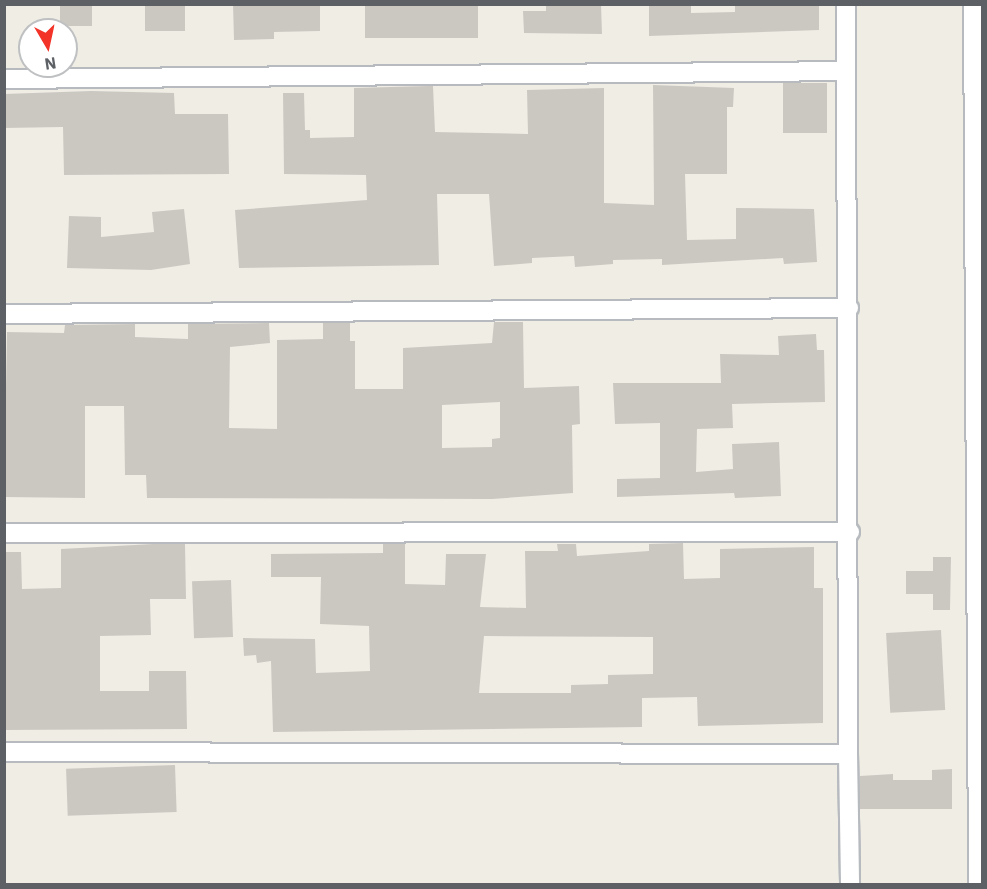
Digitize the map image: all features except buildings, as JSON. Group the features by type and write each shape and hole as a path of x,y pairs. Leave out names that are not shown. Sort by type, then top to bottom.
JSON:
{"street":[{"path":"846,4 850,885"},
{"path":"973,4 978,71 980,754 978,885"},
{"path":"4,79 846,71"},
{"path":"4,314 849,308"},
{"path":"4,532 850,532"},
{"path":"4,752 848,754"}]}
